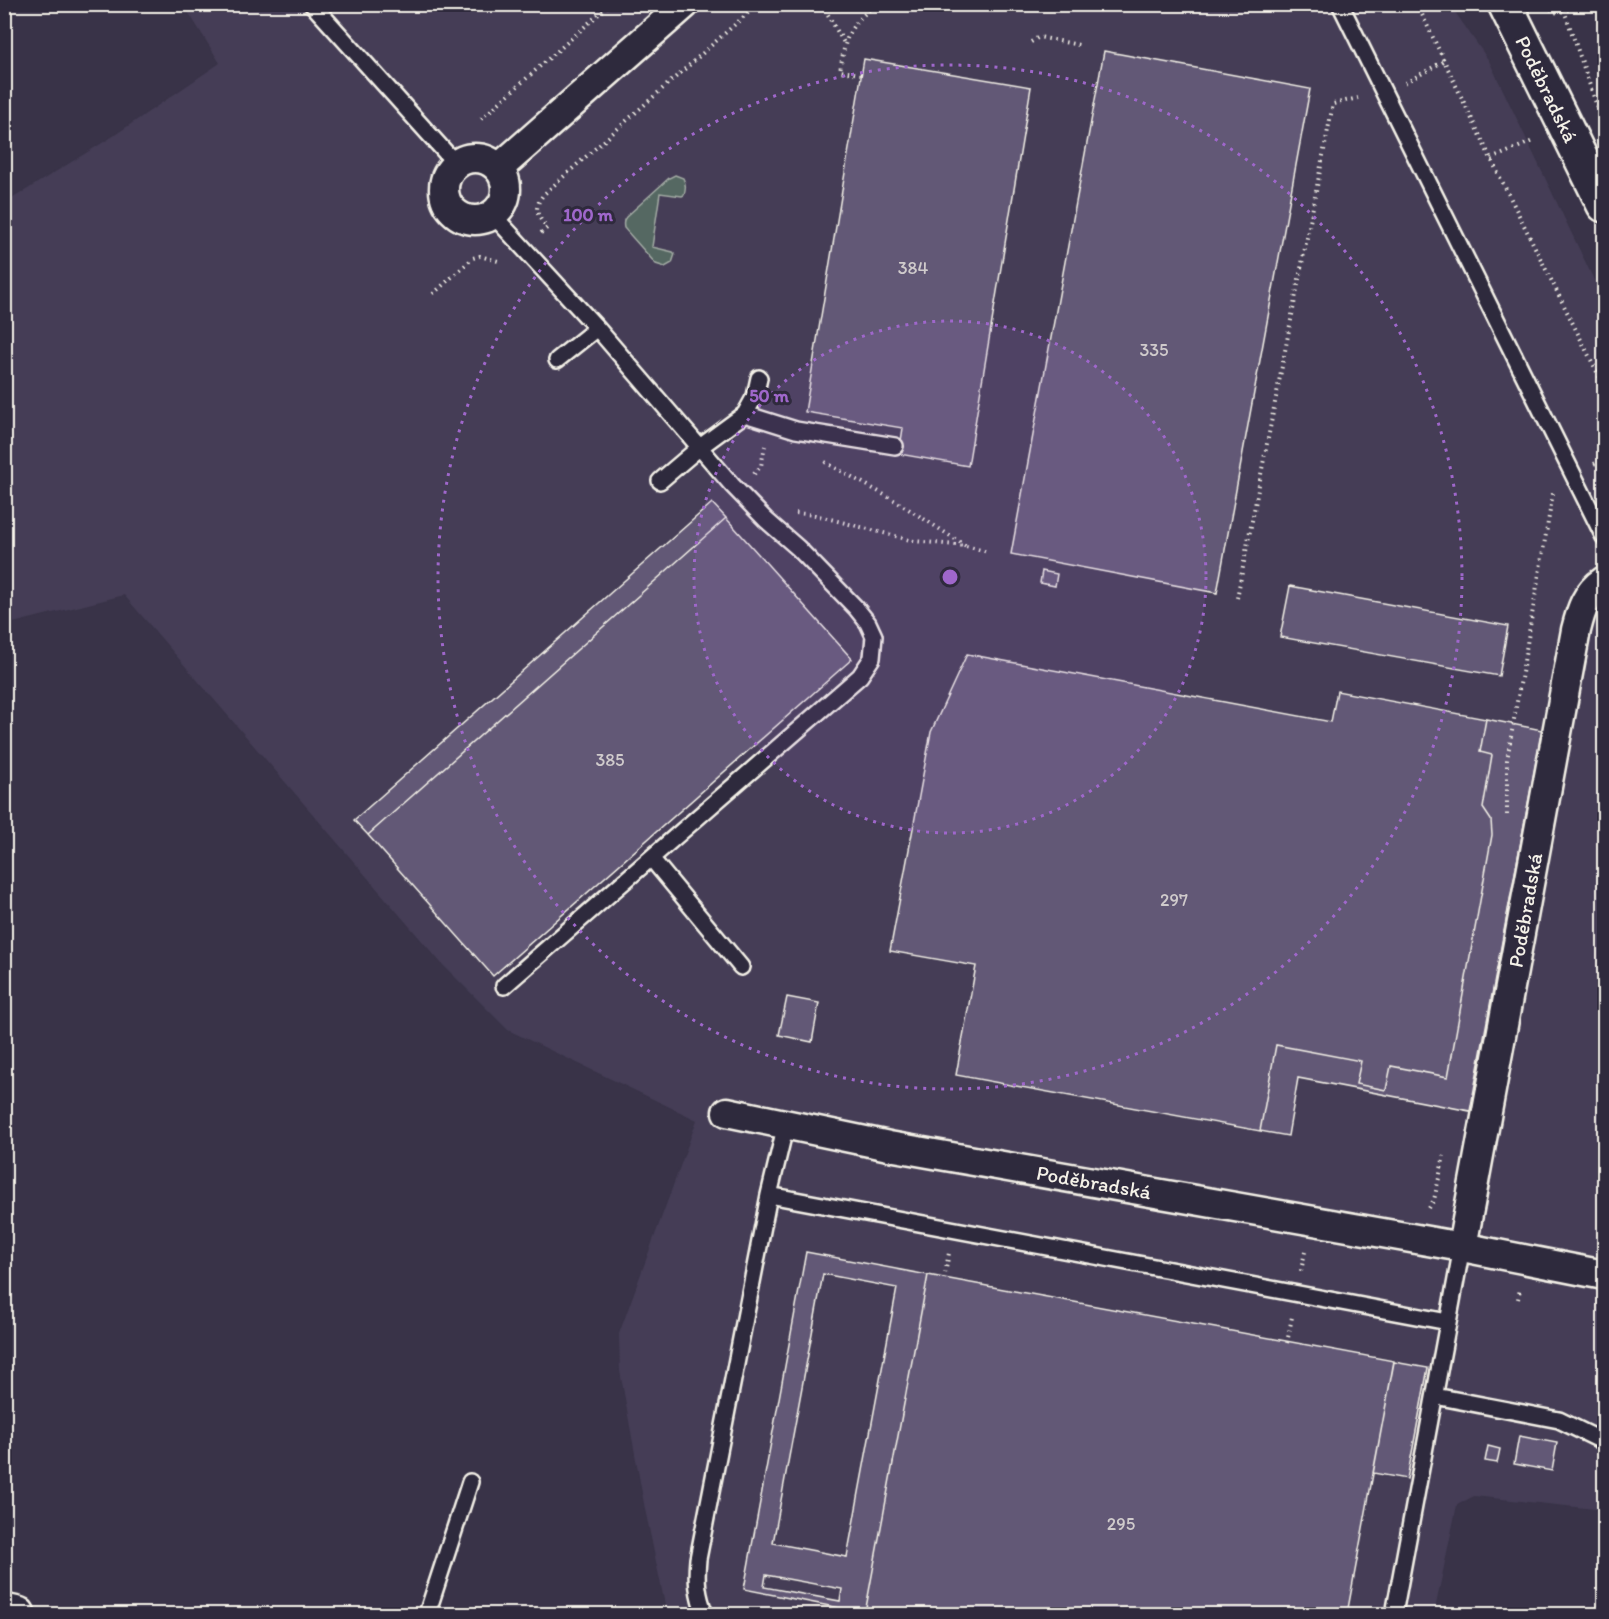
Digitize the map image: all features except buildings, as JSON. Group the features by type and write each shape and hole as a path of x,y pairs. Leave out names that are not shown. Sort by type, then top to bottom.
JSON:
{"street":[{"path":"499,168 685,4"},
{"name":"Poděbradská","path":"1505,4 1605,205"},
{"path":"474,157 483,158 499,168 505,177 507,187 506,198 501,208 485,219 476,220 459,216 452,210 446,201 444,191 449,171 456,164 474,157"},
{"name":"Poděbradská","path":"1462,1247 1576,630 1589,594 1605,581"},
{"name":"Poděbradská","path":"727,1112 889,1146 1462,1247 1605,1275"},
{"path":"4,1611 18,1614"}],"lane":[{"path":"312,4 456,164"},
{"path":"1340,4 1605,537"},
{"path":"493,215 597,328 732,485 856,608 868,623 874,636 872,658 860,676 504,986"},
{"path":"556,360 597,328"},
{"path":"660,481 700,447 745,414 755,396 759,378"},
{"path":"745,414 796,430 895,447"},
{"path":"651,858 741,967"},
{"path":"705,1614 699,1599 698,1559 769,1195 786,1124"},
{"path":"769,1195 1448,1322"},
{"path":"1394,1614 1462,1247"},
{"path":"1435,1396 1559,1420 1605,1442"},
{"path":"427,1614 470,1482"}],"path":[{"path":"481,119 610,4"},
{"path":"524,249 547,228 537,211 537,202 544,194 758,4"},
{"path":"822,4 844,44"},
{"path":"861,74 840,70 844,44 852,26 876,4"},
{"path":"1417,4 1491,159 1605,386"},
{"path":"1549,4 1553,13 1600,4"},
{"path":"1562,4 1599,113"},
{"path":"1031,42 1040,37 1079,45"},
{"path":"1237,598 1333,104 1365,96"},
{"path":"796,430 805,450 899,503 966,546"},
{"path":"754,474 762,466 766,441"},
{"path":"1507,817 1507,760 1554,489 1573,474 1605,459"},
{"path":"761,514 793,512 815,515 914,541 966,546 988,552"},
{"path":"1423,1212 1434,1200 1444,1152"}],"shaded area":[{"path":"184,5 1450,5 1489,61 1604,301 1604,1510 1474,1496 1457,1505 1434,1614 667,1614 620,1371 619,1334 697,1120 508,1030 442,964 124,595 5,625 5,203 112,137 220,63"}],"green space":[{"path":"675,175 684,180 684,195 660,193 652,247 675,254 672,263 665,267 656,264 624,228 624,219"}]}
